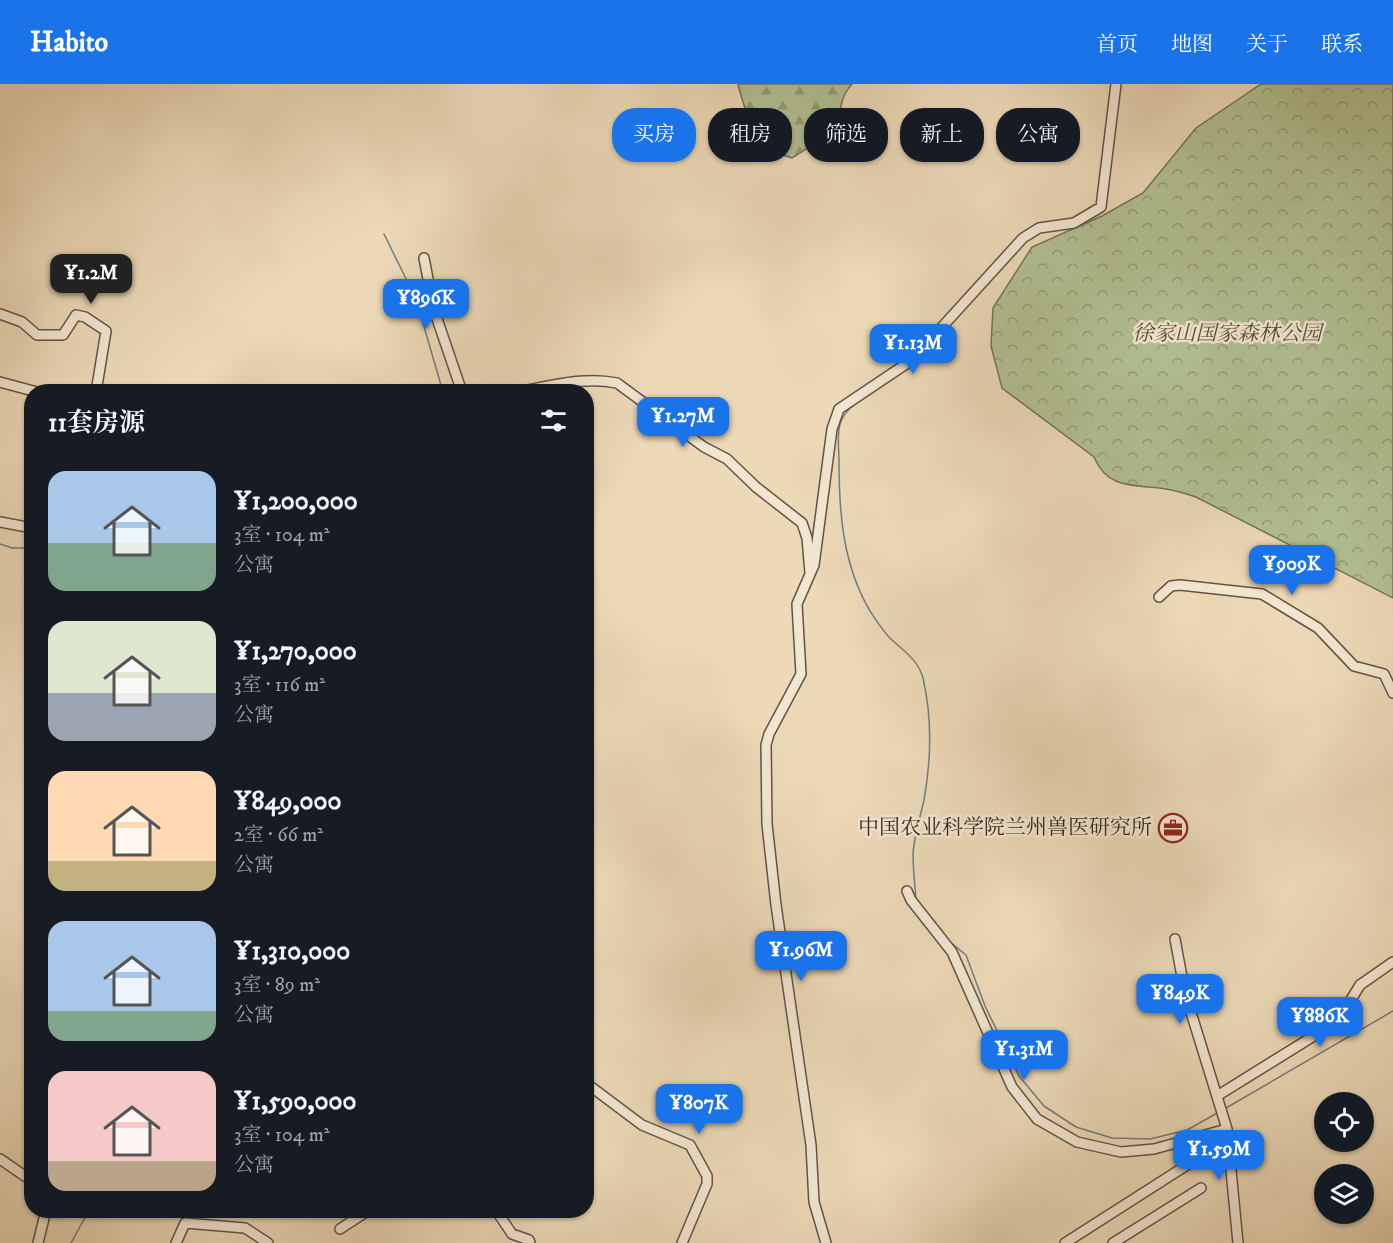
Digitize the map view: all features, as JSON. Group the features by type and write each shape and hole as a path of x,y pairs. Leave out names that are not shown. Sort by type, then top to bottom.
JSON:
{"street":[{"path":"826,1243 814,1202 811,1145 767,824 766,745 769,734 801,674 798,604 814,565 832,429 839,410 912,360 1023,238 1039,228 1074,223 1101,207 1116,84"},
{"path":"424,258 434,310 459,384"},
{"path":"0,314 22,322 37,335 63,335 76,315 85,317 106,331 97,384"},
{"path":"560,384 600,380 617,383 704,447 727,459 756,488 802,524 810,574"},
{"path":"0,382 24,388"},
{"path":"0,522 24,526"},
{"path":"1159,597 1171,586 1180,585 1263,594 1318,628 1354,666 1384,674 1393,693"},
{"path":"907,891 911,900 952,952 1012,1087 1037,1119 1077,1142 1121,1152 1154,1149 1227,1129"},
{"path":"1175,939 1185,993 1227,1129 1238,1243"},
{"path":"1218,1100 1338,1021 1360,985 1393,962"},
{"path":"594,1089 642,1125 690,1145 707,1176 707,1184 682,1243"},
{"path":"1065,1243 1198,1158 1216,1150 1230,1148"},
{"path":"0,1160 24,1176"},
{"path":"1113,1243 1201,1188"},
{"path":"38,1243 44,1218"},
{"path":"340,1229 357,1218"},
{"path":"501,1218 512,1234 530,1240 530,1243"},
{"path":"176,1243 185,1223 245,1228 268,1243"},
{"path":"1083,1231 1085,1243"}],"green space":[{"path":"738,84 852,84 843,98 840,108 804,108 804,150 792,158 792,108 745,108"},
{"name":"徐家山国家森林公园","path":"1261,84 1393,84 1393,598 1196,497 1173,490 1130,485 1113,480 1099,467 1094,457 1002,388 991,346 993,308 1032,247 1102,216 1143,193 1196,128"}],"waterway":[{"path":"384,234 416,299 441,384"},
{"path":"855,404 843,417 838,438 840,501 848,557 861,594 870,611 886,634 918,666 923,678 928,708 930,739 928,770 913,854 916,900"},
{"path":"0,544 12,548 24,548"},
{"path":"949,941 966,955 985,1006 1019,1076 1044,1106 1076,1127 1112,1138 1150,1139 1187,1130 1219,1112"},
{"path":"1226,1108 1393,1011"},
{"path":"71,1243 85,1218"}],"place":[{"name":"中国农业科学院兰州兽医研究所","path":"1173,828"}]}
